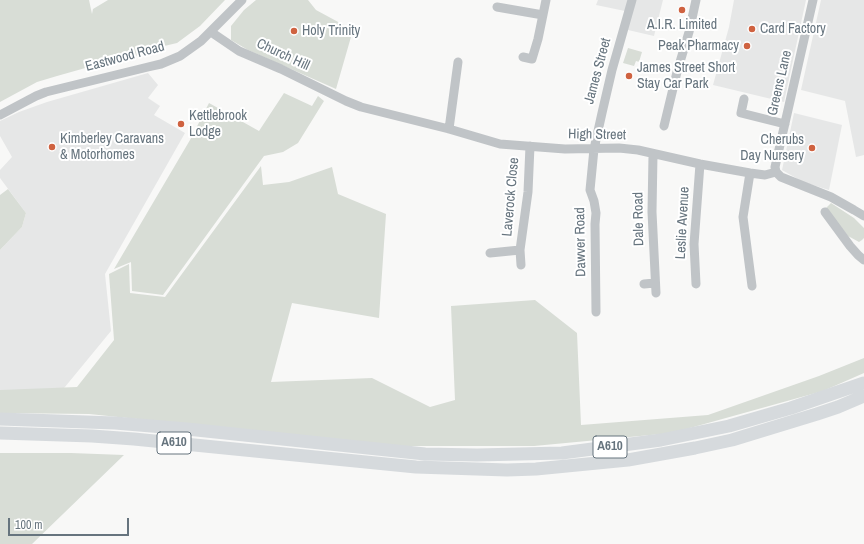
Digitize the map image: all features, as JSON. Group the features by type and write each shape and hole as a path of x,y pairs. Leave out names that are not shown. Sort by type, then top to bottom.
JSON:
{"highway":[{"name":"A610","path":"0,419 115,423 425,454 478,455 562,453 661,440 729,426 791,408 864,383"},
{"name":"A610","path":"0,433 134,439 416,467 536,469 628,460 732,440 831,410 864,396"}],"street":[{"name":"Eastwood Road","path":"0,115 46,92 161,64 180,56 211,32 242,0"},
{"path":"523,57 532,59 538,39 546,0"},
{"name":"James Street","path":"594,149 610,77 632,0"},
{"path":"664,126 696,0"},
{"name":"Greens Lane","path":"776,172 775,167 813,0"},
{"path":"497,7 543,15"},
{"name":"Church Hill","path":"211,32 239,51 346,100"},
{"path":"449,129 458,62"},
{"path":"744,99 741,113 785,124"},
{"name":"High Street","path":"346,100 361,107 449,129 500,144 564,149 619,148 638,150 700,164 750,173 765,175 776,172"},
{"name":"Laverock Close","path":"521,265 520,250 528,192 530,146"},
{"name":"Dawver Road","path":"594,149 590,190 596,213 596,312"},
{"name":"Dale Road","path":"654,154 652,212 656,293"},
{"name":"Leslie Avenue","path":"696,284 694,244 700,164"},
{"path":"776,172 781,177 831,197 864,216"},
{"path":"750,173 743,217 746,276 752,286"},
{"path":"825,212 862,255"},
{"name":"Laverock Close","path":"490,253 520,250"},
{"path":"644,284 655,283"}],"shaded area":[{"path":"0,0 89,0 92,14 93,9 108,0 225,0 200,26 177,43 160,47 139,55 103,63 37,82 0,102"},
{"path":"256,0 308,0 316,10 353,30 336,89 248,50 231,40 231,26 244,10"},
{"path":"598,0 663,0 654,36 628,30 625,11 596,5"},
{"path":"734,0 806,0 784,102 713,85 729,27"},
{"path":"821,0 864,0 864,155 856,157 845,101 801,90"},
{"path":"628,48 642,52 639,62 636,61 634,66 623,63"},
{"path":"148,73 158,85 148,98 160,106 154,115 185,133 105,274 111,331 60,393 0,392 0,250 22,227 26,213 0,178 0,170 12,157 0,136 0,121 19,112 47,102"},
{"path":"284,93 312,106 318,96 324,101 298,143 283,152 264,156 163,295 132,291 131,262 114,269 190,140 209,103 259,131"},
{"name":"Cherubs Day Nursery","path":"794,113 842,125 829,190 803,182 782,170"},
{"path":"261,166 263,185 289,182 332,167 338,194 386,214 379,318 292,303 271,382 372,378 430,407 455,400 451,306 535,300 577,333 581,425 708,415 819,376 864,358 864,373 823,391 672,433 534,446 400,446 89,414 0,413 0,390 77,387 114,340 109,274 129,264 130,293 165,297"},
{"path":"8,189 26,213 22,227 0,250 0,195"},
{"path":"831,203 854,218 864,228 864,238 862,240 859,242 848,236 826,208"},
{"path":"0,453 124,455 32,544 0,544"}],"place":[{"name":"A.I.R. Limited","path":"682,10"},
{"name":"Card Factory","path":"752,29"},
{"name":"Holy Trinity","path":"294,31"},
{"name":"Peak Pharmacy","path":"747,46"},
{"name":"James Street Short Stay Car Park","path":"629,76"},
{"name":"Kettlebrook Lodge","path":"181,124"},
{"name":"Kimberley Caravans & Motorhomes","path":"52,147"},
{"name":"Cherubs Day Nursery","path":"812,148"}]}
